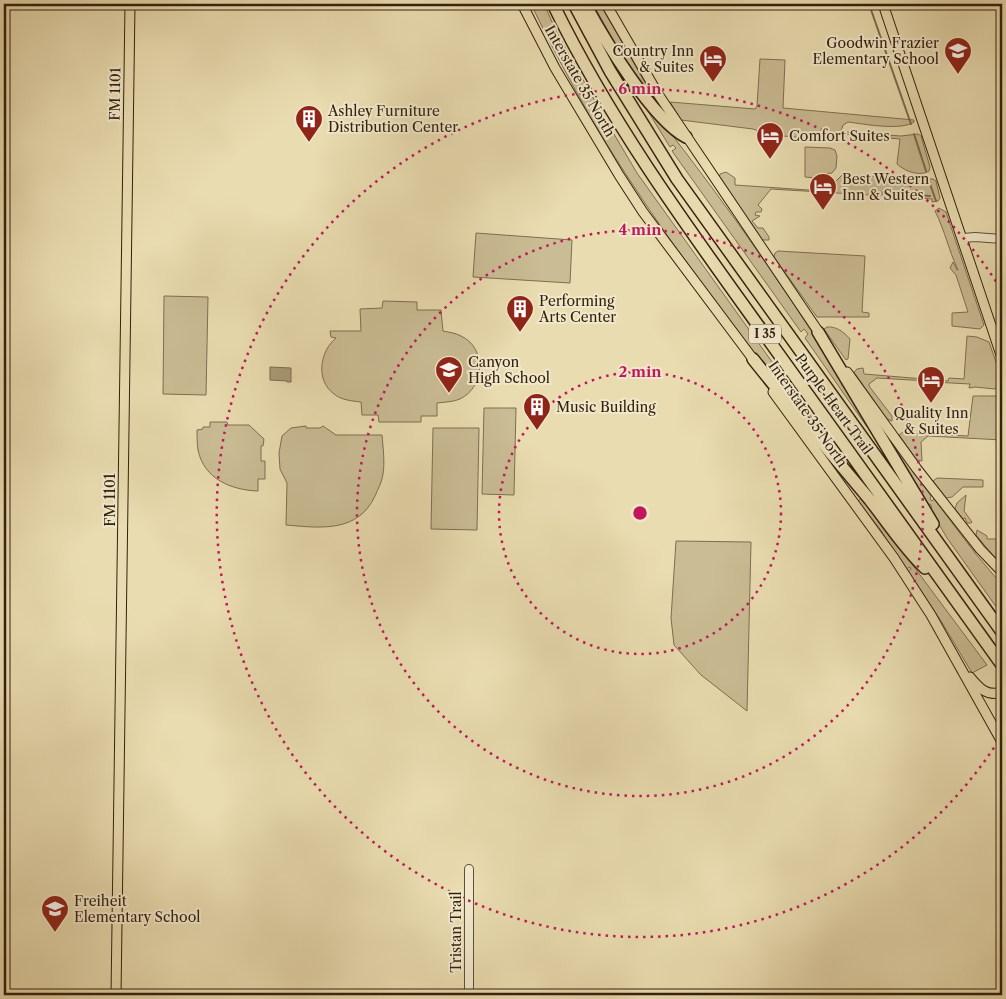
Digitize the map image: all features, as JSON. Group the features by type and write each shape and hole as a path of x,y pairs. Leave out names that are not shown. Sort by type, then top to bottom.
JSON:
{"highway":[{"name":"Purple Heart Trail","path":"553,4 589,72 642,162 1002,665"},
{"name":"Purple Heart Trail","path":"574,4 610,71 677,179 1002,632"},
{"path":"585,4 605,40 650,104 675,131 686,137"},
{"path":"818,332 932,523 949,556"},
{"path":"753,359 912,556 943,584"}],"main road":[{"name":"FM 1101","path":"116,995 130,4"},
{"name":"Interstate 35 North","path":"522,4 555,68 643,212 753,359 776,396 885,544 931,615 1000,737"},
{"path":"606,4 658,94 818,332 923,477 980,549 1002,572"},
{"path":"883,4 1002,358"},
{"path":"961,667 986,693 1002,692"},
{"path":"1000,737 1002,725"}],"street":[{"path":"963,238 1002,239"},
{"name":"Tristan Trail","path":"469,869 469,995"}],"shaded area":[{"path":"531,4 544,4 557,33 637,173 830,443 827,445 816,432 696,276 651,212 589,115"},
{"path":"593,4 600,4 652,95 650,97 617,47"},
{"path":"760,59 785,60 783,108 914,120 914,122 908,125 892,126 848,122 843,125 840,135 836,135 835,140 770,135 753,129 681,120 670,102 755,109 757,106"},
{"path":"630,82 712,188 764,261 814,335 870,426 867,427 805,338 808,334 804,329 801,332 672,151 676,148 673,145 670,147"},
{"path":"846,132 901,136 918,134 921,136 930,167 929,171 925,173 912,172 897,164 900,139 846,134"},
{"path":"805,147 835,150 837,156 836,168 832,173 823,174 816,178 805,177"},
{"path":"726,172 735,178 735,185 823,191 828,183 835,182 842,175 933,179 936,181 940,198 938,201 932,202 932,199 871,194 771,189 758,205 762,209 761,212 756,212 755,215 760,216 752,221 758,228 763,228 769,237 769,240 763,240 757,235 758,233 723,181 719,179 720,174"},
{"path":"939,208 946,212 984,325 980,329 952,326 952,313 968,312 956,275 950,268 953,262 958,270 935,211"},
{"path":"476,233 572,240 570,283 473,277"},
{"path":"778,251 865,256 862,312 869,313 869,317 817,317 774,257"},
{"path":"164,296 208,297 206,395 163,394"},
{"path":"383,301 417,302 417,310 441,310 443,331 461,336 475,349 479,358 480,368 474,386 460,399 437,403 437,416 421,416 421,422 379,422 378,415 362,415 361,402 340,398 328,388 324,381 322,374 323,358 326,350 336,338 331,337 330,331 361,331 360,309 382,308"},
{"path":"834,327 840,330 850,339 848,359 846,360 824,329"},
{"path":"967,336 977,337 989,342 1002,379 1002,384 998,385 995,389 969,388 970,384 933,382 933,385 930,386 928,381 877,378 869,386 892,416 892,421 887,419 854,372 857,369 863,368 864,374 948,381 949,378 964,379"},
{"path":"270,367 291,368 291,382 270,380"},
{"path":"973,396 997,396 1002,399 1002,440 928,436 921,442 922,461 917,460 899,435 903,432 921,434 922,429 931,429 931,434 968,436"},
{"path":"484,408 516,408 514,495 482,494"},
{"path":"210,422 227,422 228,425 249,425 264,439 263,446 261,446 261,461 265,461 265,479 258,479 258,491 229,485 220,481 206,468 198,450 197,430 203,429 203,427 210,427"},
{"path":"306,426 306,428 320,428 323,426 336,435 382,435 384,465 381,483 368,508 359,517 337,526 286,525 287,483 280,469 279,453 282,436 291,428"},
{"path":"433,428 479,428 477,530 431,529"},
{"path":"897,449 931,496 930,499 932,501 934,499 1002,585 1002,615 947,538 930,509 932,507 930,504 927,505 922,493 894,451"},
{"path":"937,478 983,480 983,487 963,487 952,497 946,498 933,481"},
{"path":"966,495 964,511 971,523 967,523 965,518 963,519 955,509 957,503"},
{"path":"862,497 987,665 972,673 908,571 911,569 910,567 906,569 880,529 858,501"},
{"path":"977,530 987,536 987,539 1002,539 1002,566 976,535"},
{"path":"676,541 751,542 747,711 701,675 674,645 671,618"}],"waterway":[{"path":"869,4 911,124"},
{"path":"914,134 926,171"},
{"path":"929,181 936,201"},
{"path":"873,192 930,196"}],"place":[{"name":"Goodwin Frazier Elementary School","path":"958,75"},
{"name":"Country Inn & Suites","path":"713,83"},
{"name":"Ashley Furniture Distribution Center","path":"309,143"},
{"name":"Comfort Suites","path":"770,160"},
{"name":"Best Western Inn & Suites","path":"823,211"},
{"name":"Performing Arts Center","path":"520,333"},
{"name":"Canyon High School","path":"449,394"},
{"name":"Quality Inn & Suites","path":"931,404"},
{"name":"Music Building","path":"537,431"},
{"name":"Freiheit Elementary School","path":"55,933"}]}
